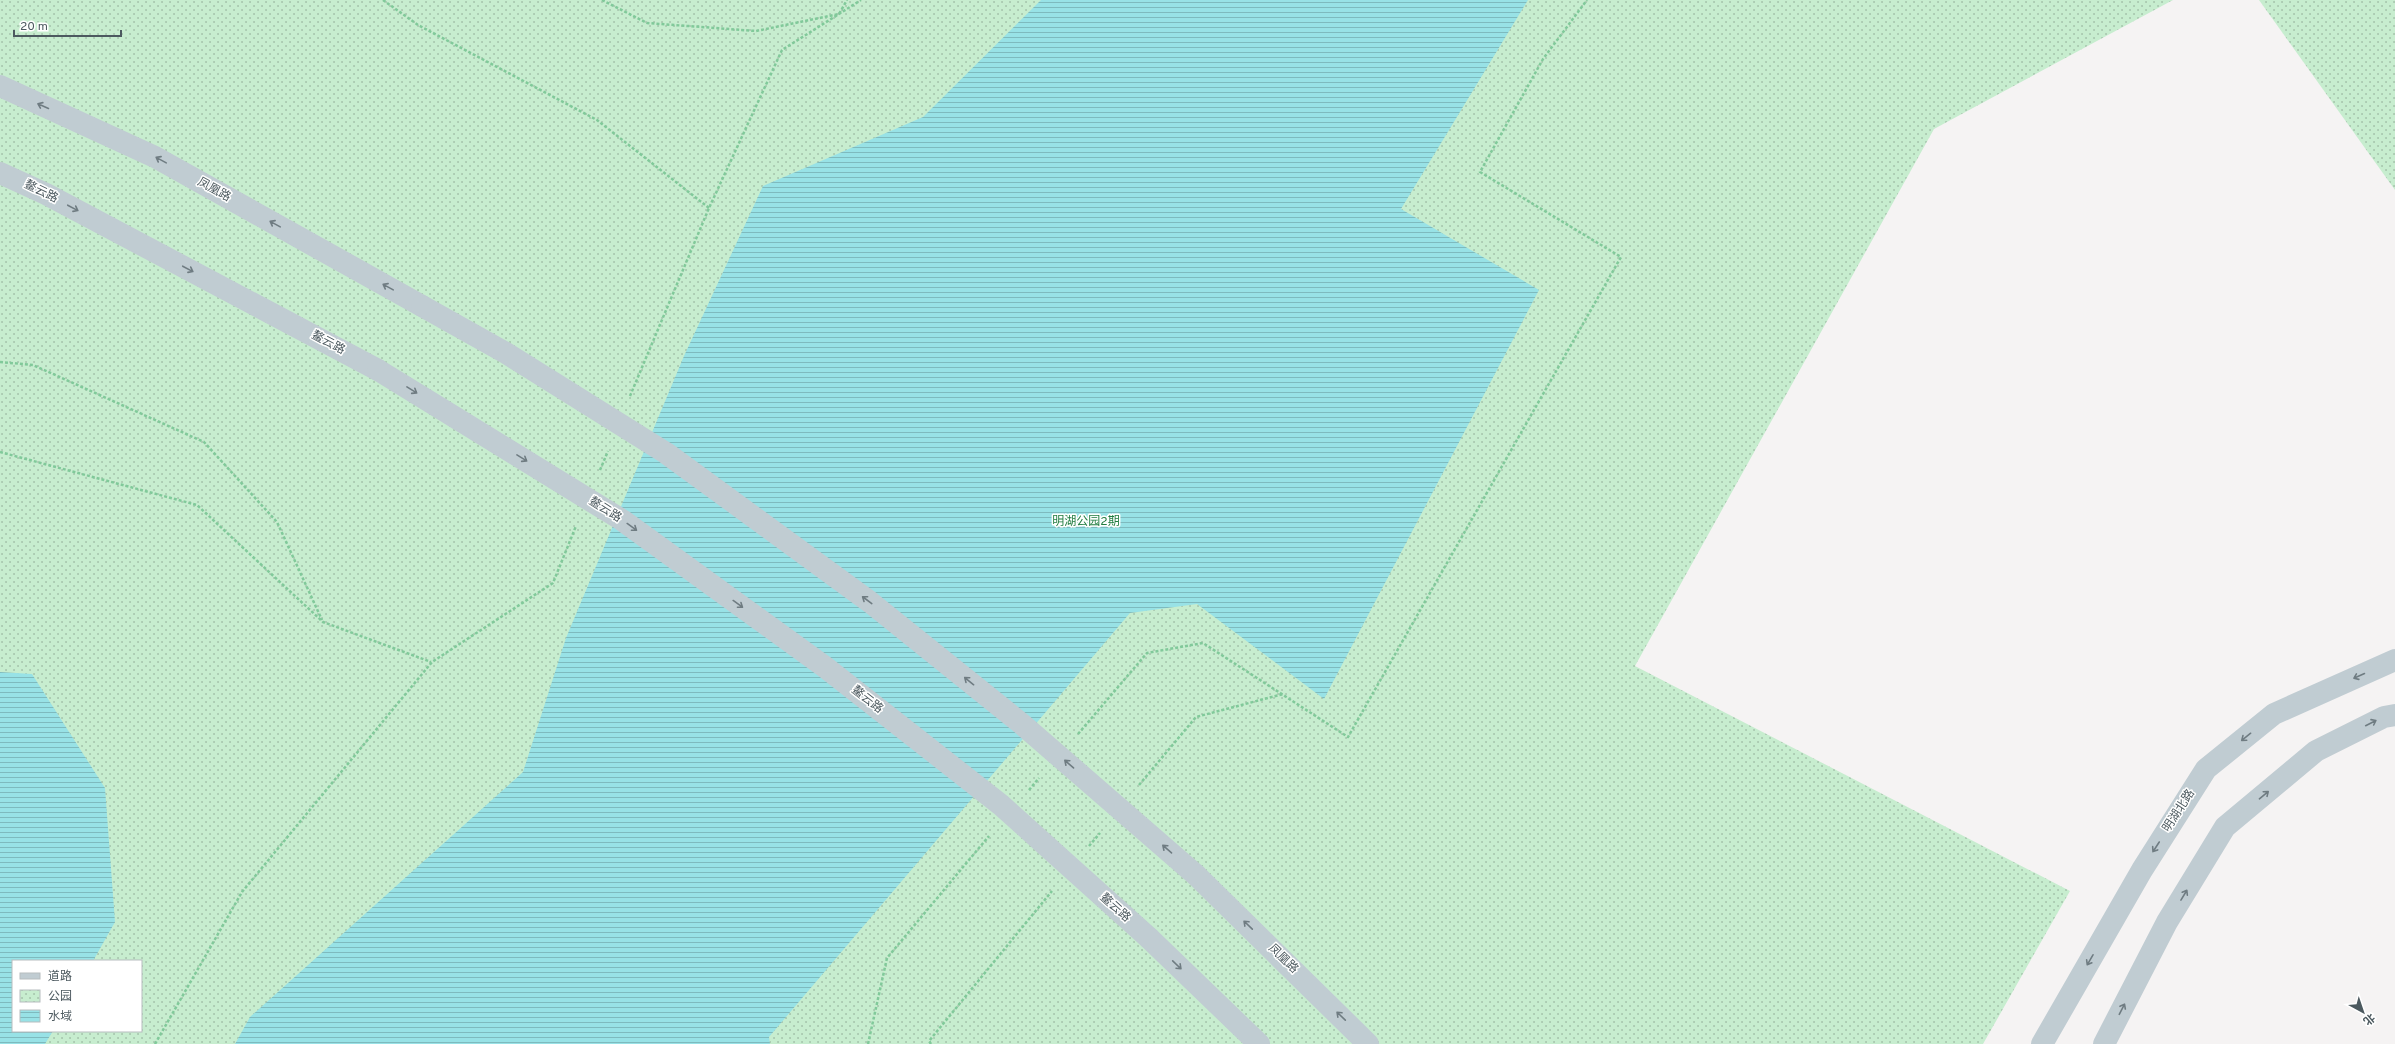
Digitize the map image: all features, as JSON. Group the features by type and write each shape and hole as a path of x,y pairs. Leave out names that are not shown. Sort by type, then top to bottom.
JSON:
{"street":[{"name":"凤凰路","path":"0,86 155,156 506,353 666,453 863,597 1023,725 1196,875 1368,1044"},
{"name":"鳌云路","path":"0,173 46,194 378,370 622,520 825,667 1001,805 1149,938 1259,1044"},
{"name":"明湖北路","path":"2042,1044 2142,870 2206,769 2274,714 2395,660"},
{"path":"2104,1044 2167,922 2225,827 2316,751 2384,717 2395,714"}],"path":[{"path":"382,0 418,25 597,120 709,208"},
{"path":"602,0 647,23 756,31 838,14 847,0"},
{"path":"629,399 709,208 782,50 861,0"},
{"path":"1075,737 1148,653 1203,643 1348,737 1621,257 1480,172 1543,59 1587,0"},
{"path":"0,362 33,365 204,442 277,522 323,622"},
{"path":"599,472 611,443"},
{"path":"0,452 197,505 323,622 432,662"},
{"path":"155,1044 242,892 432,662 553,582 577,524"},
{"path":"1028,791 1044,773"},
{"path":"868,1044 887,958 992,833"}],"green space":[{"name":"明湖公园2期","path":"0,0 2173,0 1934,129 1635,666 2070,891 1983,1044 0,1044"},
{"path":"2259,0 2395,0 2395,190"}],"water":[{"path":"1041,0 1528,0 1401,209 1539,290 1324,699 1197,604 1130,613 769,1037 770,1044 235,1044 250,1017 523,772 566,638 684,356 763,186 923,117"},
{"path":"0,672 32,674 105,788 115,922 94,960 12,960 12,1032 52,1032 45,1044 0,1044"}]}
